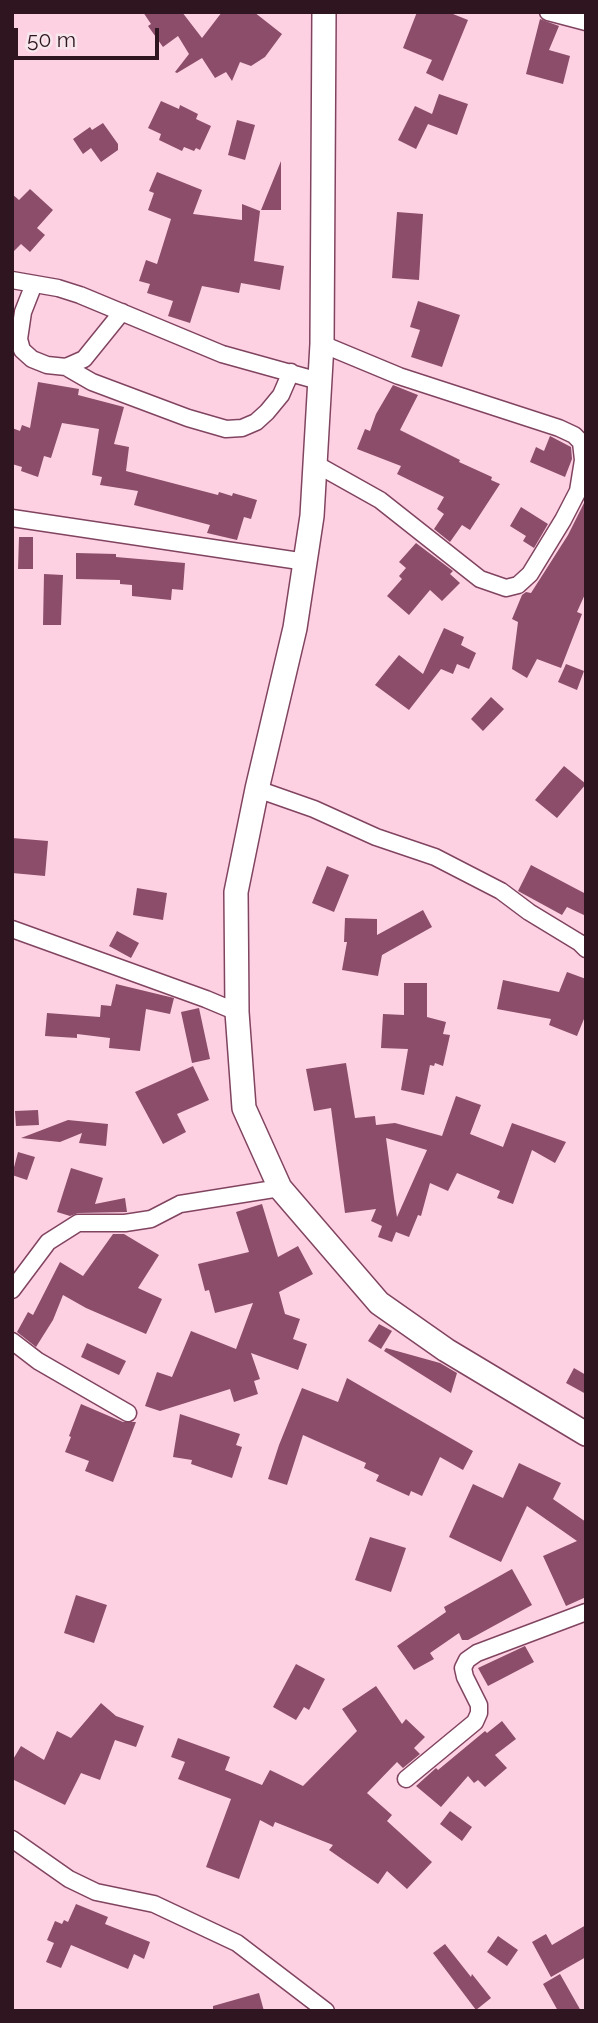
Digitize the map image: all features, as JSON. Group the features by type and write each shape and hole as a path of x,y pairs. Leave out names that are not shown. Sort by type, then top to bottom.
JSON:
{"street":[{"path":"324,12 322,344 312,516 295,628 236,892 237,1013 244,1108 280,1188 379,1303 446,1350 586,1434"},
{"path":"548,12 586,22"},
{"path":"12,280 58,288 222,354 319,381"},
{"path":"34,284 19,328 22,350 32,359 66,368 92,382 188,418 226,429 242,428 256,422 281,395 290,372"},
{"path":"66,368 84,359 122,312"},
{"path":"314,463 380,500 480,579 506,588 518,585 530,574 563,520 578,491 583,460 581,442 574,435 559,428 399,376 322,344"},
{"path":"12,518 306,562"},
{"path":"257,789 314,809 376,837 435,857 501,891 586,949"},
{"path":"12,929 206,999 237,1013"},
{"path":"12,1290 48,1242 78,1223 125,1223 151,1219 180,1204 280,1188"},
{"path":"12,1341 38,1361 128,1413"},
{"path":"406,1779 475,1722 479,1705 465,1677 463,1668 467,1660 477,1653 586,1612"},
{"path":"12,1839 69,1879 96,1892 154,1904 237,1943 326,2011"}],"building":[{"path":"143,12 182,12 202,38 222,12 254,12 282,34 265,57 251,66 240,62 232,81 226,72 215,78 202,58 177,73 175,72 189,54 178,36 163,47 148,26 151,24"},
{"path":"417,12 448,12 468,20 443,81 426,73 432,60 403,48"},
{"path":"540,19 559,26 549,50 570,56 563,84 526,74"},
{"path":"439,94 468,104 457,135 428,124 416,149 398,140 415,106 432,114"},
{"path":"161,101 179,109 180,105 198,114 196,119 211,126 200,150 184,147 182,151 159,140 161,134 148,128"},
{"path":"237,120 255,125 245,160 228,155"},
{"path":"103,123 118,144 118,150 101,162 91,148 83,154 73,139 90,127 92,130"},
{"path":"281,161 281,210 261,210"},
{"path":"157,172 202,190 193,214 242,220 242,204 260,211 254,261 284,266 280,290 241,283 239,293 202,286 190,323 168,316 173,301 147,293 150,284 139,281 146,260 157,264 171,219 148,210 154,193 149,191"},
{"path":"30,189 53,210 37,228 45,235 30,252 21,244 12,253 12,194 19,200"},
{"path":"397,212 423,214 419,280 392,278"},
{"path":"418,301 460,315 442,367 411,357 420,330 410,327"},
{"path":"38,382 79,389 78,395 124,407 114,444 129,447 126,471 218,495 219,492 232,496 233,493 257,500 251,519 244,517 237,540 207,533 210,525 134,505 138,491 100,485 102,477 92,475 99,429 62,423 51,458 44,456 38,477 21,471 22,467 12,464 12,428 20,431 22,425 30,428"},
{"path":"393,385 418,395 400,430 492,477 491,480 500,484 470,530 462,525 450,542 434,529 444,514 437,509 444,497 397,474 401,466 357,449 365,429 370,431 376,414"},
{"path":"550,436 571,447 572,459 565,477 530,462 536,447 544,451"},
{"path":"586,499 586,592 577,612 582,614 561,668 537,659 527,678 512,669 518,622 512,619 522,595 531,593 568,535"},
{"path":"521,507 548,524 534,548 523,541 526,536 510,526"},
{"path":"19,537 33,537 33,569 18,569"},
{"path":"416,543 453,571 450,574 460,583 442,601 430,590 409,615 387,596 402,579 399,576 406,568 399,562"},
{"path":"76,553 116,554 116,557 185,563 183,590 172,589 171,600 132,596 132,585 120,584 120,580 76,579"},
{"path":"44,574 63,575 61,625 43,625"},
{"path":"444,628 464,637 461,645 476,653 469,669 457,664 453,674 441,669 409,710 375,685 399,655 423,674"},
{"path":"566,664 584,671 577,690 558,682"},
{"path":"491,697 504,709 483,731 471,719"},
{"path":"564,766 586,784 557,818 535,800"},
{"path":"12,838 48,841 45,876 12,873"},
{"path":"531,865 586,894 586,916 567,907 562,915 518,891"},
{"path":"327,866 349,875 334,912 312,903"},
{"path":"137,888 167,893 163,920 133,915"},
{"path":"423,910 432,927 382,955 378,976 342,970 347,942 344,942 345,918 377,919 377,935"},
{"path":"117,931 139,943 131,958 109,946"},
{"path":"567,972 586,979 586,1014 577,1036 549,1025 551,1019 497,1009 503,980 559,992"},
{"path":"404,983 427,983 427,1017 446,1022 443,1034 450,1035 443,1066 435,1063 434,1066 430,1065 424,1095 401,1090 408,1049 381,1048 383,1014 404,1015"},
{"path":"116,984 174,998 170,1014 146,1009 140,1051 109,1048 110,1038 77,1034 77,1038 45,1036 47,1013 100,1017 101,1005 111,1006"},
{"path":"199,1008 210,1059 192,1063 181,1012"},
{"path":"346,1063 355,1118 375,1116 376,1125 395,1123 442,1136 456,1096 481,1105 470,1134 503,1147 512,1123 566,1142 555,1163 532,1150 513,1204 497,1198 500,1191 457,1173 448,1191 430,1183 421,1216 418,1215 409,1237 396,1232 392,1242 378,1237 382,1226 371,1221 376,1209 345,1213 331,1108 314,1111 306,1069","holes":["386,1138 427,1150 397,1217"]},
{"path":"193,1066 209,1100 177,1114 186,1132 163,1144 135,1092"},
{"path":"38,1110 39,1125 16,1126 15,1111"},
{"path":"68,1120 108,1124 106,1146 79,1143 82,1133 60,1142 21,1138"},
{"path":"18,1152 35,1157 27,1180 12,1175"},
{"path":"71,1168 103,1178 95,1204 125,1198 127,1212 78,1213 70,1216 57,1212"},
{"path":"262,1204 278,1257 298,1246 313,1274 279,1292 285,1314 300,1319 293,1339 307,1344 298,1370 251,1353 260,1379 254,1381 258,1394 234,1402 230,1389 160,1411 145,1406 157,1372 172,1377 191,1331 236,1349 253,1303 215,1313 209,1290 205,1291 198,1264 249,1252 236,1212"},
{"path":"113,1234 124,1234 159,1255 138,1288 162,1299 146,1334 63,1295 53,1320 36,1347 17,1332 28,1312 33,1315 60,1262 83,1276"},
{"path":"379,1324 392,1331 381,1349 368,1341"},
{"path":"87,1343 126,1361 119,1375 81,1357"},
{"path":"386,1348 440,1363 457,1373 451,1393 384,1351"},
{"path":"574,1368 586,1375 586,1394 566,1383"},
{"path":"347,1378 473,1451 463,1470 440,1457 422,1496 411,1491 409,1496 376,1481 379,1475 364,1468 366,1463 303,1435 287,1485 268,1479 302,1388 338,1402"},
{"path":"81,1404 123,1422 136,1422 113,1482 85,1471 89,1461 65,1452"},
{"path":"180,1414 240,1434 236,1445 242,1447 232,1478 191,1464 192,1460 173,1457"},
{"path":"519,1463 561,1483 553,1499 586,1522 586,1597 566,1606 543,1556 577,1541 527,1506 501,1562 449,1537 473,1484 503,1498"},
{"path":"370,1537 406,1548 391,1592 355,1580"},
{"path":"512,1569 532,1605 468,1640 462,1640 459,1633 430,1653 434,1659 414,1670 397,1646 446,1612 444,1607"},
{"path":"76,1595 107,1605 94,1643 64,1633"},
{"path":"525,1646 534,1662 488,1686 478,1668"},
{"path":"296,1664 325,1679 309,1710 304,1707 296,1720 273,1707"},
{"path":"376,1686 402,1724 406,1719 425,1737 414,1748 420,1754 403,1768 397,1762 367,1793 392,1815 387,1821 432,1862 407,1889 387,1871 378,1884 329,1850 333,1845 275,1822 273,1827 260,1820 239,1879 206,1867 231,1799 178,1779 185,1762 171,1757 178,1738 230,1757 225,1770 262,1785 270,1770 303,1786 357,1731 342,1709"},
{"path":"101,1703 116,1716 144,1726 136,1747 115,1740 100,1780 81,1773 65,1805 12,1779 12,1761 21,1746 44,1760 57,1731 71,1738"},
{"path":"502,1721 516,1739 495,1755 507,1768 485,1787 478,1780 474,1783 468,1776 441,1807 416,1786 436,1768 438,1770 485,1731 487,1733"},
{"path":"450,1811 472,1827 462,1841 440,1824"},
{"path":"76,1904 108,1917 105,1924 150,1942 144,1959 134,1954 128,1969 71,1945 61,1968 46,1962 54,1943 47,1940 55,1921 62,1924 64,1920 68,1922"},
{"path":"586,1925 586,1957 551,1977 532,1942 546,1934 552,1945"},
{"path":"498,1936 518,1950 507,1966 487,1952"},
{"path":"445,1944 491,1998 476,2010 433,1953"},
{"path":"560,1974 581,2011 558,2011 543,1984"},
{"path":"259,1993 264,2011 213,2011 213,2006"}]}
